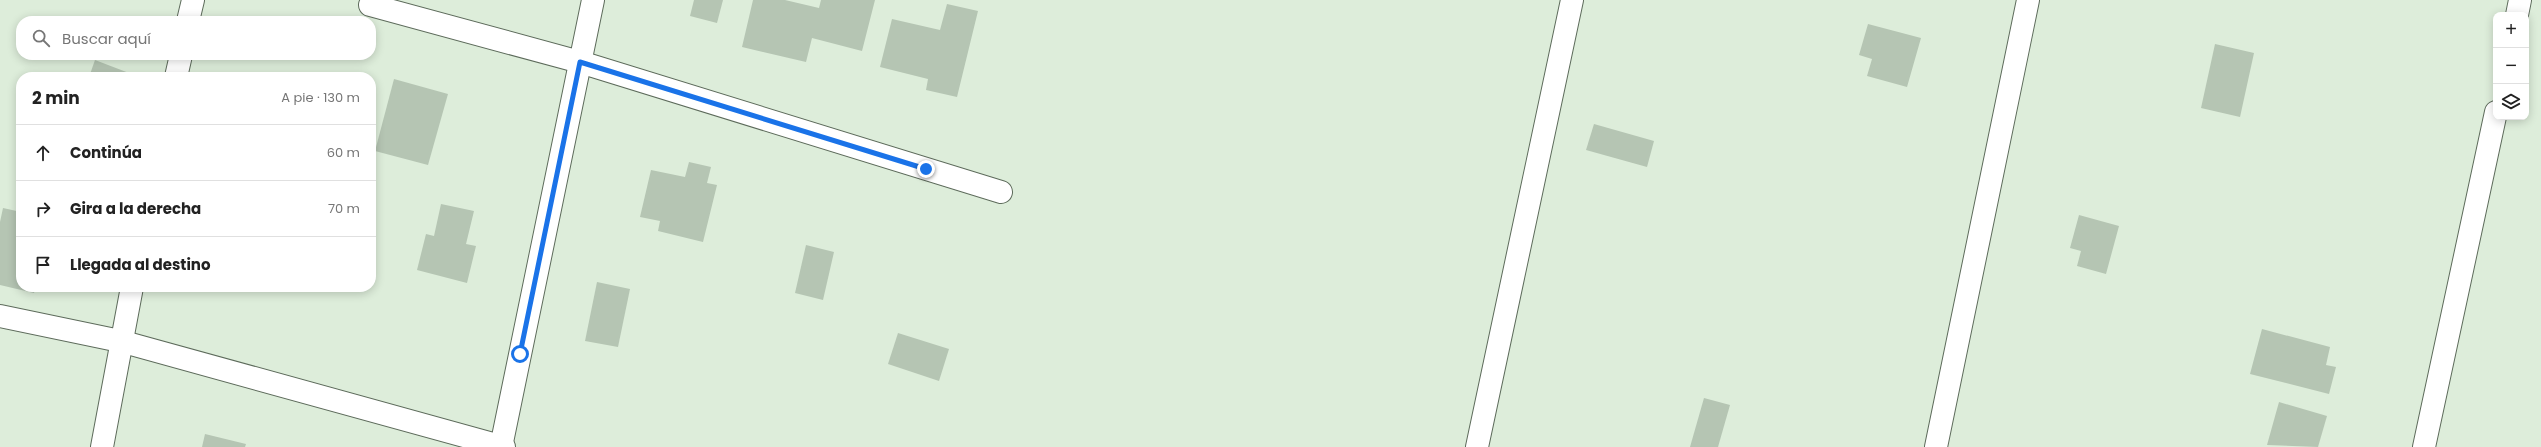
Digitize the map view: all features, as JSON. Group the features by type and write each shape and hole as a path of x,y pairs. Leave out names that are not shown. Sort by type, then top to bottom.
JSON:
{"street":[{"path":"189,16 193,0"},
{"path":"0,316 120,341 502,447 593,0"},
{"path":"1477,447 1572,0"},
{"path":"1936,447 2028,0"},
{"path":"2518,12 2520,0"},
{"path":"370,5 580,62 1001,192"},
{"path":"177,72 180,60"},
{"path":"2424,447 2494,120"},
{"path":"102,447 120,341 131,292"}],"building":[{"path":"694,0 723,0 717,23 690,16"},
{"path":"753,0 785,0 819,8 821,0 875,0 862,51 812,38 806,62 742,47"},
{"path":"947,4 978,11 957,97 926,90 928,79 880,67 892,19 940,30"},
{"path":"1868,24 1921,38 1907,87 1867,76 1872,59 1859,55"},
{"path":"2215,44 2254,53 2240,117 2201,108"},
{"path":"95,60 126,72 91,72"},
{"path":"394,79 448,94 428,165 376,151"},
{"path":"1594,124 1654,141 1647,167 1586,150"},
{"path":"689,162 711,167 707,183 717,185 703,242 658,231 660,221 640,217 651,170 685,177"},
{"path":"441,204 474,211 466,244 476,246 467,283 417,270 426,234 434,236"},
{"path":"3,208 16,211 16,289 0,285 0,222"},
{"path":"2079,215 2119,226 2106,274 2077,266 2081,251 2070,248"},
{"path":"806,245 834,252 823,300 795,293"},
{"path":"597,282 630,289 618,347 585,341"},
{"path":"2262,329 2330,347 2326,365 2336,367 2329,394 2250,374"},
{"path":"898,333 949,349 939,381 888,364"},
{"path":"1704,398 1730,405 1718,447 1690,447"},
{"path":"2279,402 2327,416 2318,447 2267,445"},
{"path":"205,434 246,444 245,447 202,447"}],"route":[{"path":"520,354 580,62 926,169"}]}
